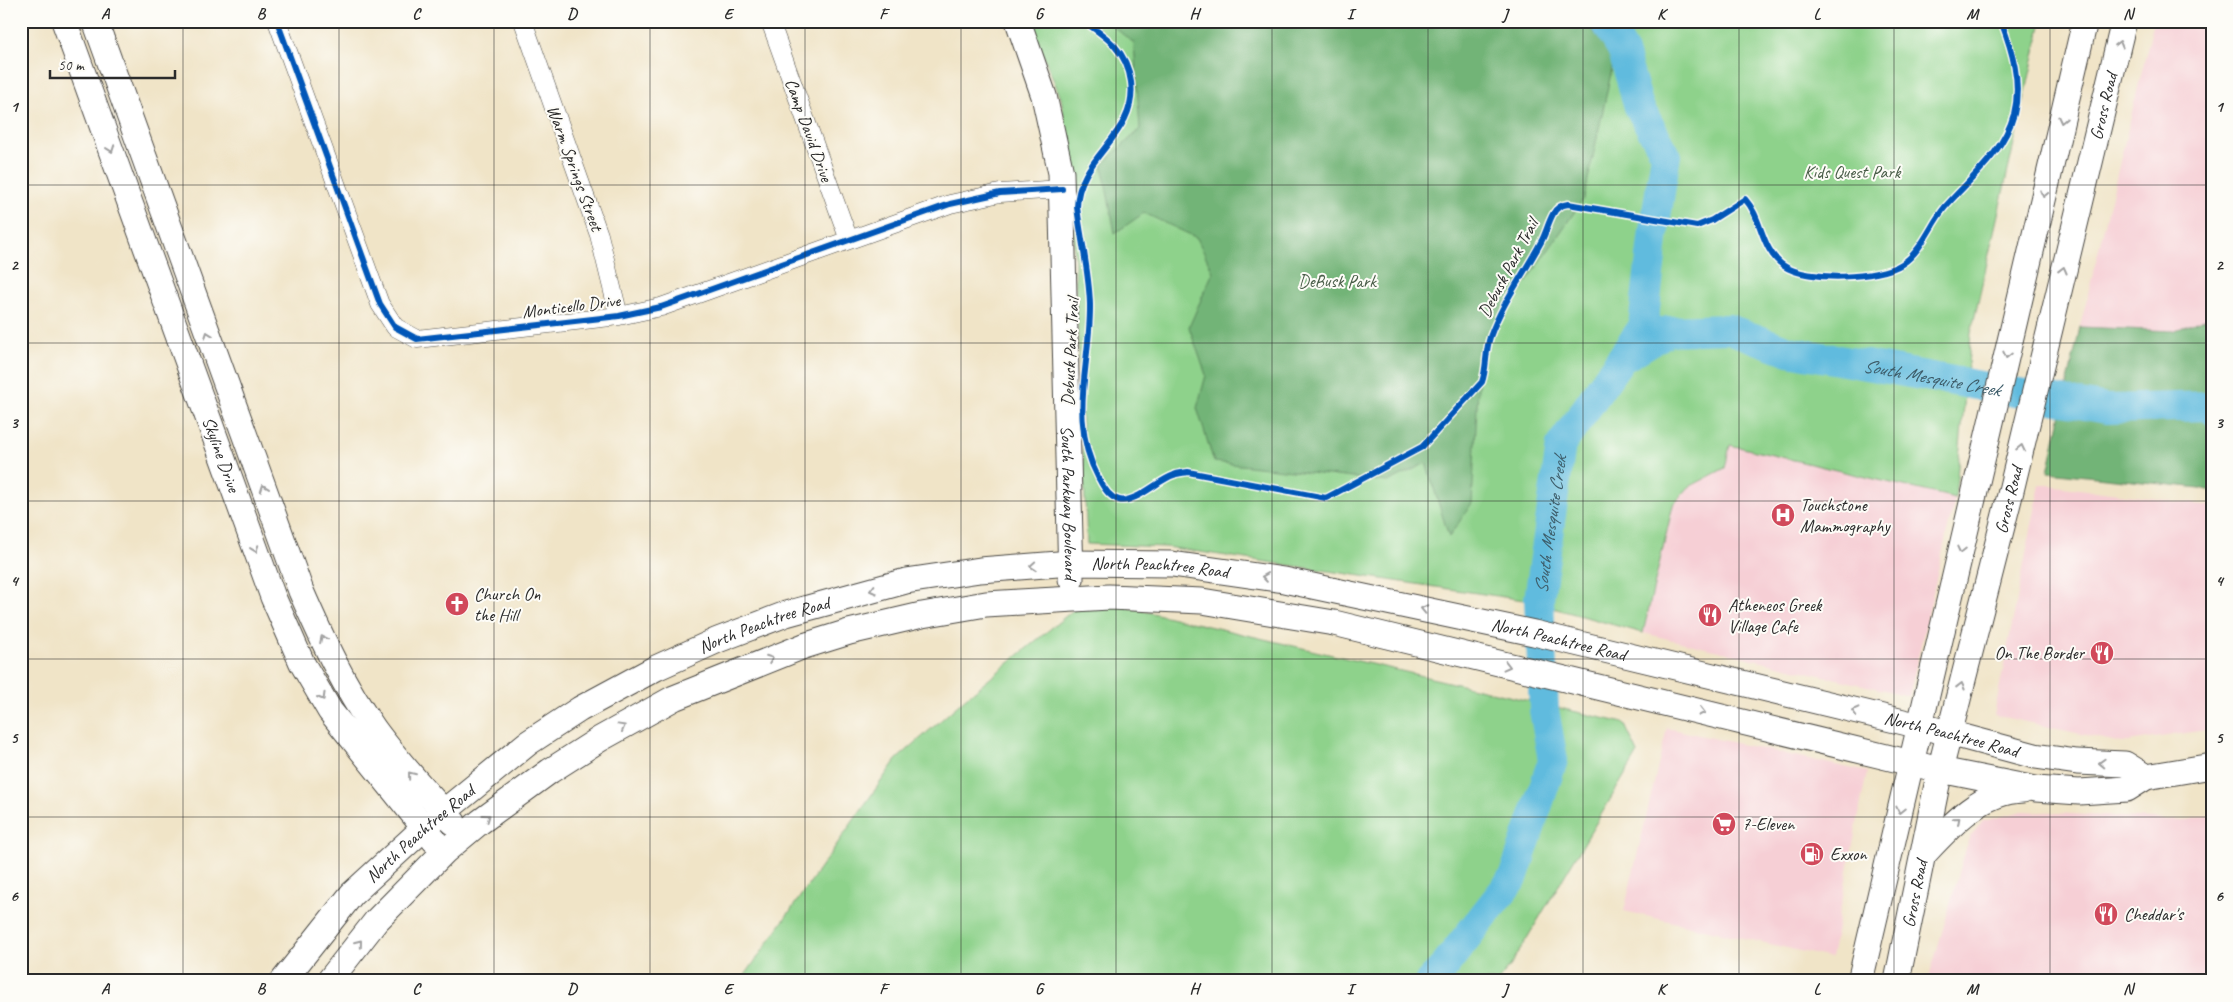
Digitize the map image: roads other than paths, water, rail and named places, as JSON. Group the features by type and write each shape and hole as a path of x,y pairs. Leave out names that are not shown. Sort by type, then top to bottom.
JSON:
{"main road":[{"name":"Skyline Drive","path":"64,21 273,597 302,663 330,711 444,852"},
{"name":"Skyline Drive","path":"95,21 301,591 315,624 342,678 374,729 464,835"},
{"name":"South Parkway Boulevard","path":"1018,21 1044,96 1054,135 1062,189 1071,599"},
{"name":"Gross Road","path":"1860,981 2085,21"},
{"name":"Gross Road","path":"1897,981 1940,770 2010,495 2124,21"},
{"path":"2069,91 2106,97"},
{"path":"99,117 126,107"},
{"path":"2035,233 2069,245"},
{"path":"1970,512 2003,520"},
{"name":"North Peachtree Road","path":"283,981 352,894 424,828 528,743 580,709 656,668 718,640 786,614 906,582 980,570 1070,563 1181,565 1284,580 1634,657 1949,733 2035,756 2077,762 2125,764 2146,777"},
{"name":"North Peachtree Road","path":"329,981 376,921 444,852 550,771 600,739 674,698 738,671 849,632 986,604 1110,597 1202,601 1334,623 1940,770 2036,789 2079,792 2127,789 2146,777 2212,766"},
{"path":"1674,704 1686,670"},
{"path":"1923,855 1958,818 1991,798 2012,790 2036,789"}],"street":[{"name":"Monticello Drive","path":"277,21 380,304 395,327 417,339 619,316 669,304 959,201 1000,193 1062,189"},
{"name":"Warm Springs Street","path":"523,21 599,235 619,316"},
{"name":"Camp David Drive","path":"770,21 849,240"}],"waterway":[{"path":"1605,21 1622,49 1639,107 1666,155 1654,230 1643,327 1623,356"},
{"name":"South Mesquite Creek","path":"1430,981 1441,970 1513,878 1553,760 1544,710 1539,599 1561,445 1620,360 1668,331 1729,329 1789,351 2107,409 2212,406"},
{"path":"2188,407 2212,425"}],"place":[{"name":"Touchstone Mammography","path":"1783,515"},
{"name":"Church On the Hill","path":"457,604"},
{"name":"Atheneos Greek Village Cafe","path":"1710,615"},
{"name":"On The Border","path":"2102,653"},
{"name":"7-Eleven","path":"1724,824"},
{"name":"Exxon","path":"1812,854"},
{"name":"Cheddar's","path":"2106,914"}],"park label":[{"name":"Kids Quest Park","path":"1852,172"},
{"name":"DeBusk Park","path":"1337,281"}]}
